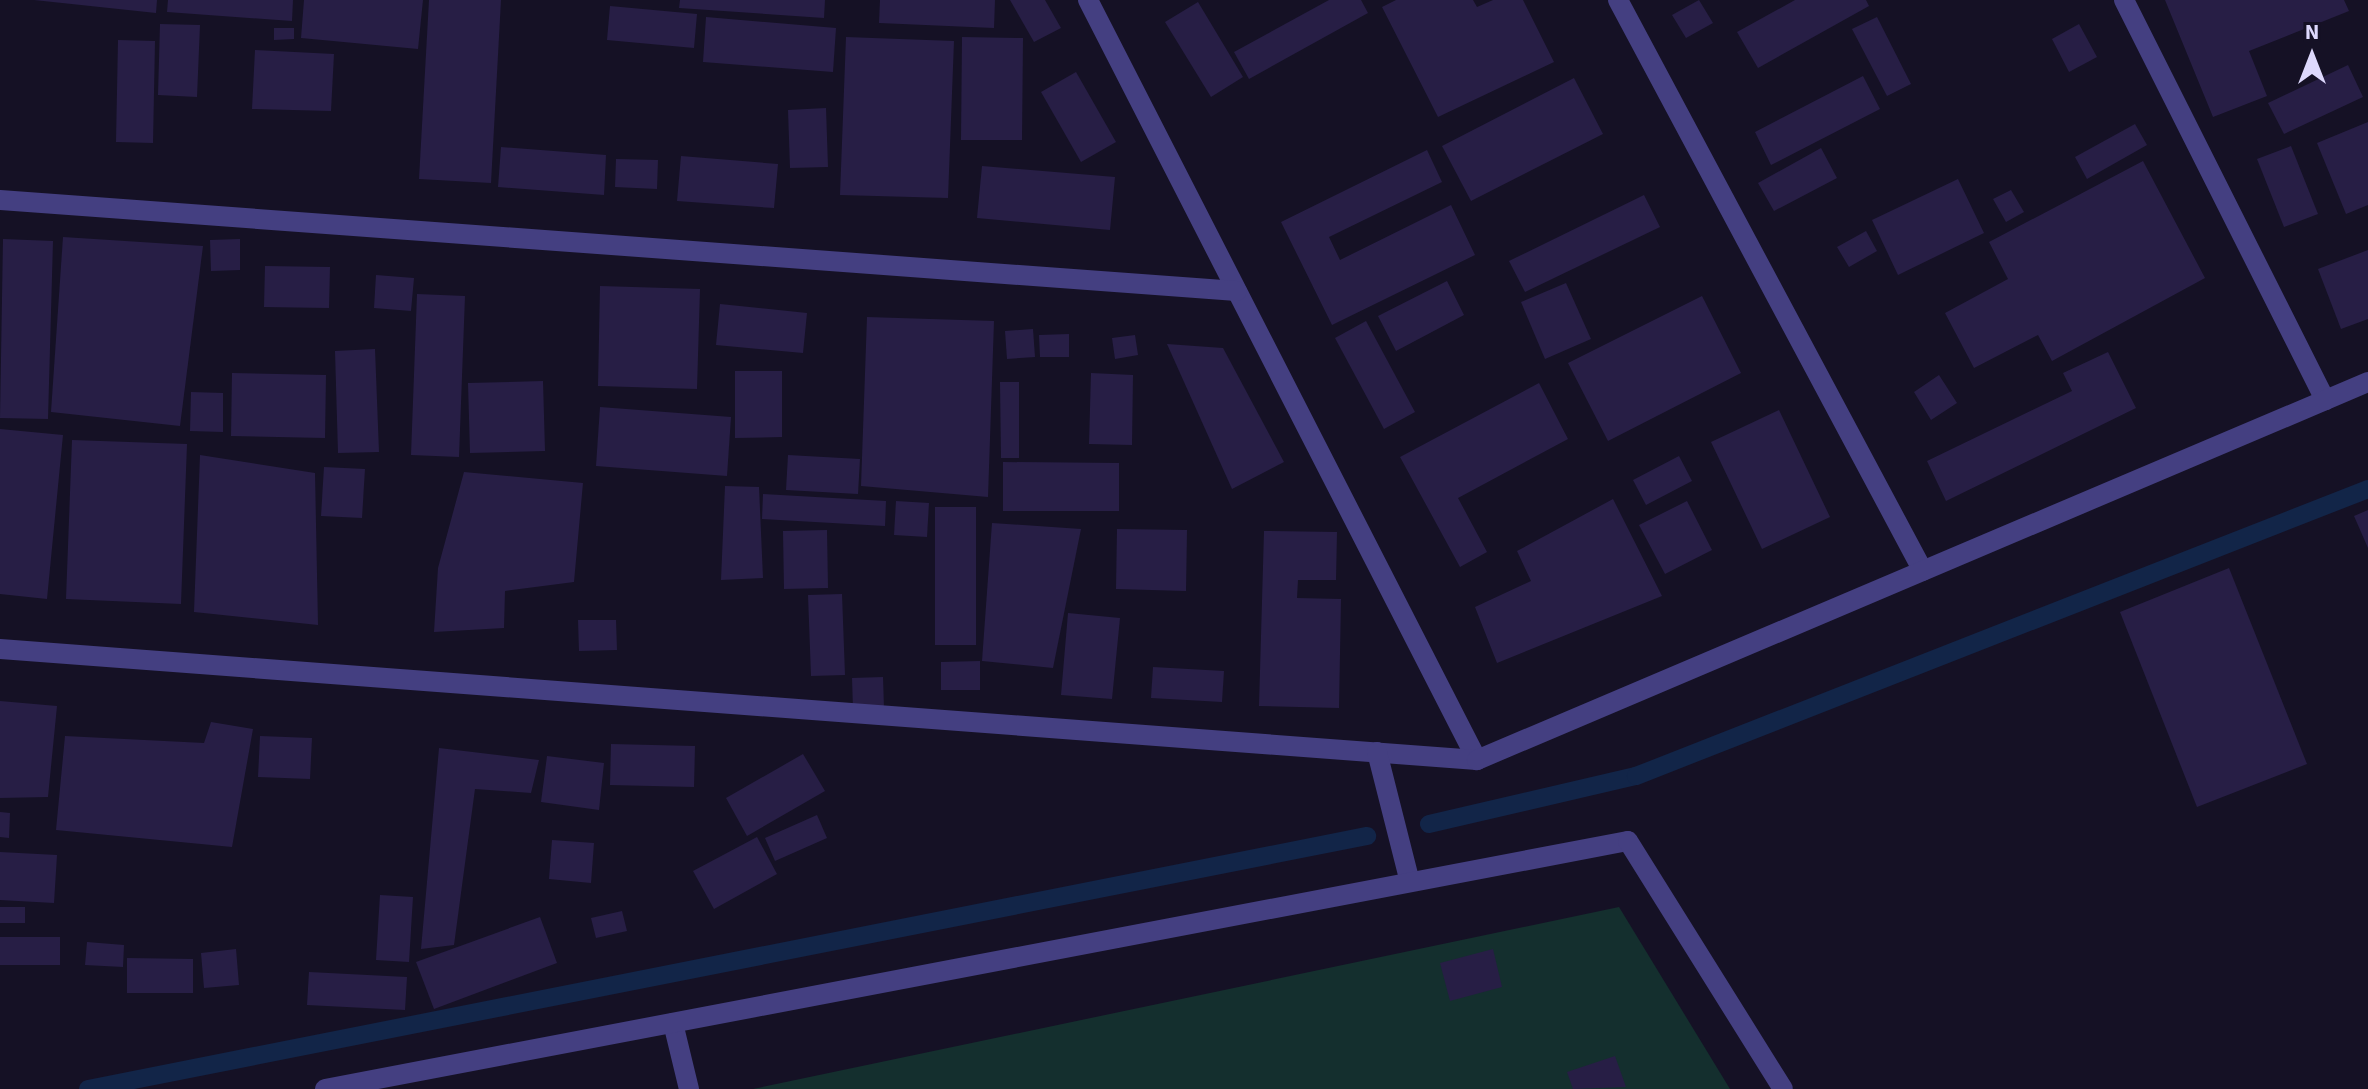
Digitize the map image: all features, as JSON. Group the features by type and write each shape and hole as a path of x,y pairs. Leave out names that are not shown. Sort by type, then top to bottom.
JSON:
{"street":[{"path":"1088,0 1477,760"},
{"path":"1618,0 1923,571"},
{"path":"2124,0 2325,400"},
{"path":"0,200 1237,291"},
{"path":"0,649 1477,760 2368,382"},
{"path":"1377,752 1410,882"},
{"path":"325,1089 1628,841 1783,1089"},
{"path":"673,1023 689,1089"}],"green space":[{"path":"1619,907 1730,1089 753,1089"}],"building":[{"path":"34,0 157,0 156,13"},
{"path":"168,0 293,0 292,21 167,12"},
{"path":"304,0 423,0 418,49 301,38"},
{"path":"429,0 501,0 491,183 419,179"},
{"path":"680,0 825,0 824,18 679,8"},
{"path":"880,0 995,0 994,28 879,23"},
{"path":"1010,0 1045,0 1061,28 1034,42"},
{"path":"1329,0 1361,0 1368,13 1249,79 1234,52"},
{"path":"1396,0 1473,0 1477,7 1493,0 1523,0 1554,62 1438,117 1382,7"},
{"path":"1699,0 1713,23 1686,38 1672,15"},
{"path":"1795,0 1866,0 1869,6 1758,68 1737,32"},
{"path":"2165,0 2344,0 2349,11 2249,51 2267,96 2213,117"},
{"path":"1198,2 1243,77 1211,97 1165,22"},
{"path":"610,6 697,14 694,48 607,40"},
{"path":"706,17 836,28 833,72 703,62"},
{"path":"1877,17 1911,84 1887,96 1852,29"},
{"path":"160,24 200,25 197,97 158,95"},
{"path":"2079,24 2097,57 2069,72 2052,39"},
{"path":"274,28 294,28 294,39 274,40"},
{"path":"846,37 954,41 948,198 840,195"},
{"path":"962,37 1023,38 1022,140 961,140"},
{"path":"118,40 155,41 153,143 116,142"},
{"path":"255,50 334,54 331,111 252,109"},
{"path":"2348,65 2363,97 2284,134 2268,103"},
{"path":"1076,72 1116,142 1081,162 1041,92"},
{"path":"1863,76 1880,109 1771,165 1755,132"},
{"path":"1574,78 1603,134 1471,201 1442,146"},
{"path":"826,108 828,167 790,168 788,110"},
{"path":"2368,122 2368,205 2346,214 2317,143"},
{"path":"2135,124 2147,145 2087,179 2075,157"},
{"path":"2291,146 2318,214 2284,227 2257,159"},
{"path":"501,147 606,155 604,195 498,187"},
{"path":"1821,148 1837,178 1774,211 1758,183"},
{"path":"1427,150 1442,182 1329,237 1340,260 1451,205 1475,255 1332,325 1281,222"},
{"path":"681,156 778,164 774,208 677,201"},
{"path":"616,159 658,160 657,189 615,187"},
{"path":"2143,161 2205,278 2052,361 2038,335 1974,368 1945,313 2008,279 1989,242"},
{"path":"982,166 1115,177 1110,230 977,218"},
{"path":"1958,179 1984,233 1898,275 1872,220"},
{"path":"2011,190 2024,212 2006,222 1993,199"},
{"path":"1644,195 1660,227 1525,292 1509,261"},
{"path":"1866,231 1877,251 1849,267 1837,247"},
{"path":"63,237 203,246 180,426 51,412"},
{"path":"3,239 53,241 48,419 0,418"},
{"path":"240,239 240,270 211,271 210,240"},
{"path":"2368,250 2368,319 2341,329 2318,269"},
{"path":"265,266 330,267 329,308 264,307"},
{"path":"376,275 414,278 411,311 374,308"},
{"path":"1447,281 1464,315 1396,351 1378,316"},
{"path":"1566,283 1591,339 1545,359 1521,302"},
{"path":"600,286 700,289 697,389 598,386"},
{"path":"417,294 465,296 459,457 411,455"},
{"path":"1702,296 1741,373 1608,441 1568,363"},
{"path":"720,304 807,313 803,353 716,345"},
{"path":"867,317 994,321 988,497 861,486"},
{"path":"1366,321 1415,412 1384,429 1335,338"},
{"path":"1033,329 1035,357 1007,359 1005,331"},
{"path":"1069,334 1069,357 1040,357 1039,335"},
{"path":"1135,335 1138,355 1115,359 1112,338"},
{"path":"1167,344 1223,348 1284,462 1232,489"},
{"path":"375,349 379,452 338,453 335,351"},
{"path":"2108,352 2136,408 1946,501 1927,461 2072,391 2063,373"},
{"path":"735,371 782,371 782,437 735,438"},
{"path":"232,373 326,375 325,438 231,436"},
{"path":"1091,373 1133,375 1132,445 1089,444"},
{"path":"1939,375 1957,403 1931,420 1914,392"},
{"path":"543,381 545,451 470,453 468,383"},
{"path":"1000,382 1019,382 1019,458 1001,458"},
{"path":"1539,383 1568,439 1458,498 1487,552 1460,567 1400,457"},
{"path":"191,392 223,393 223,432 190,431"},
{"path":"600,407 731,417 727,476 596,466"},
{"path":"1779,410 1830,517 1762,549 1711,442"},
{"path":"0,429 63,435 47,599 0,594"},
{"path":"72,440 187,444 181,604 66,599"},
{"path":"200,455 315,473 318,625 194,612"},
{"path":"788,455 860,459 858,494 786,490"},
{"path":"1679,456 1692,481 1646,505 1633,480"},
{"path":"1003,462 1119,463 1119,511 1003,511"},
{"path":"324,467 365,469 362,518 321,516"},
{"path":"464,472 583,483 574,582 505,591 504,628 434,632 438,568"},
{"path":"725,486 759,487 763,578 721,580"},
{"path":"763,494 886,501 885,526 762,519"},
{"path":"1613,499 1662,596 1497,663 1475,607 1531,581 1517,551"},
{"path":"896,501 929,503 927,537 894,535"},
{"path":"1687,501 1712,550 1665,574 1639,525"},
{"path":"935,507 976,507 976,645 935,645"},
{"path":"2368,510 2368,548 2354,516"},
{"path":"992,523 1081,529 1053,668 982,661"},
{"path":"1117,529 1187,530 1186,591 1116,589"},
{"path":"827,530 828,588 784,589 783,531"},
{"path":"1264,531 1337,532 1336,580 1298,580 1297,598 1341,599 1339,708 1259,706"},
{"path":"2229,568 2307,764 2197,807 2120,612"},
{"path":"842,594 845,675 811,676 808,595"},
{"path":"1068,613 1120,618 1112,699 1061,695"},
{"path":"578,620 616,620 617,650 579,651"},
{"path":"980,661 980,690 941,690 941,662"},
{"path":"1153,667 1224,671 1222,702 1151,698"},
{"path":"883,677 884,709 853,710 852,678"},
{"path":"0,701 57,706 48,797 0,798"},
{"path":"211,722 253,729 232,847 56,830 65,736 204,743"},
{"path":"260,736 312,738 310,779 258,777"},
{"path":"611,744 695,746 694,787 610,785"},
{"path":"439,748 539,760 531,793 475,789 454,945 421,949"},
{"path":"803,754 825,791 747,836 726,798"},
{"path":"547,756 604,763 599,810 541,802"},
{"path":"0,812 10,813 9,838 0,837"},
{"path":"817,815 827,838 775,861 765,838"},
{"path":"757,837 777,874 714,909 693,871"},
{"path":"552,840 594,843 591,883 549,879"},
{"path":"0,852 57,855 54,903 0,900"},
{"path":"380,895 413,897 409,962 376,960"},
{"path":"0,907 25,907 25,923 0,923"},
{"path":"622,911 627,931 596,938 591,918"},
{"path":"540,917 557,963 434,1009 416,962"},
{"path":"0,937 60,937 60,965 0,965"},
{"path":"87,942 124,945 123,967 85,965"},
{"path":"236,949 239,985 204,988 201,953"},
{"path":"1493,949 1502,987 1450,1001 1440,963"},
{"path":"127,958 193,959 193,993 127,993"},
{"path":"309,972 407,977 405,1010 307,1005"},
{"path":"1615,1056 1626,1087 1573,1089 1567,1072"}],"waterway":[{"path":"1429,824 1636,776 2368,489"},
{"path":"88,1089 1367,836"}]}
